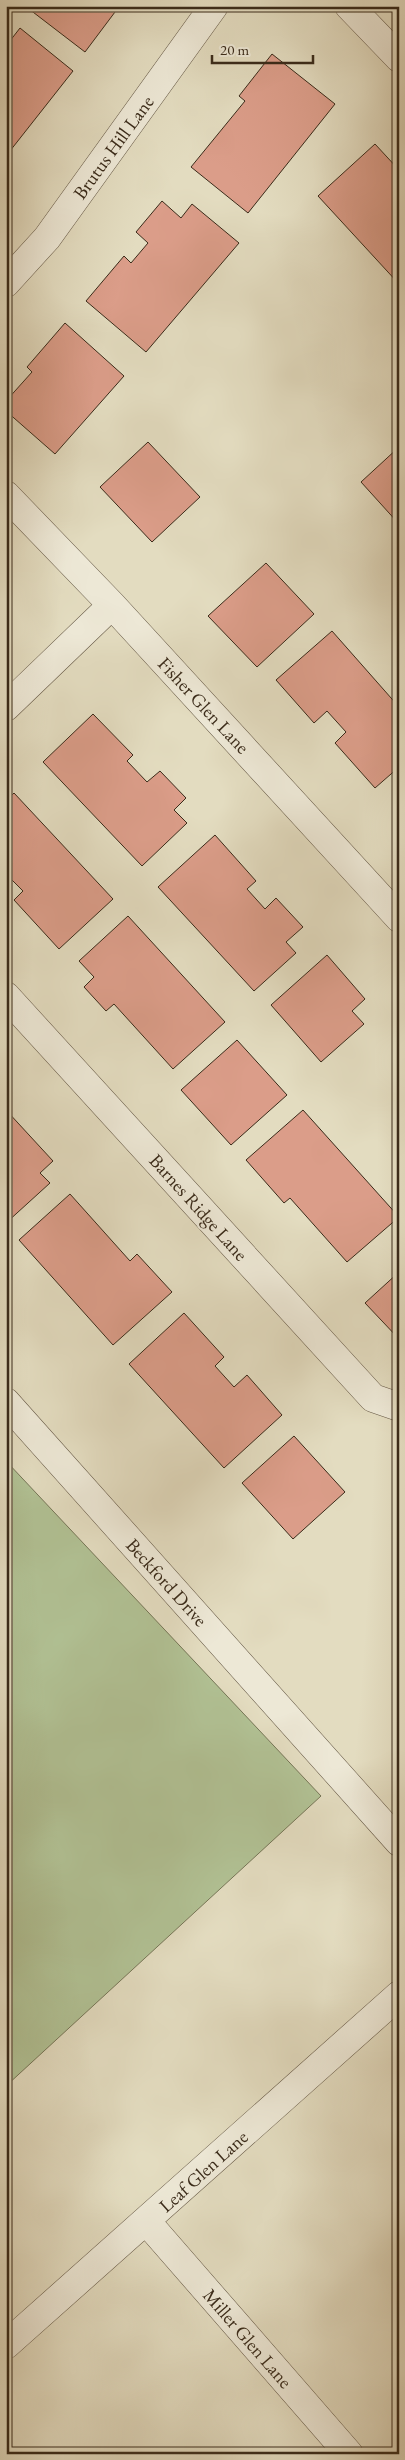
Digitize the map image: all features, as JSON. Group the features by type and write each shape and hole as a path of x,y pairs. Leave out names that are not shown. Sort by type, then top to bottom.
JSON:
{"street":[{"name":"Brutus Hill Lane","path":"6,284 47,238 214,6"},
{"path":"349,6 399,58"},
{"name":"Fisher Glen Lane","path":"6,495 112,605 399,918"},
{"path":"6,707 112,605"},
{"name":"Barnes Ridge Lane","path":"6,996 373,1398 399,1407"},
{"name":"Beckford Drive","path":"6,1402 399,1842"},
{"name":"Leaf Glen Lane","path":"6,2346 399,1995"},
{"name":"Miller Glen Lane","path":"147,2222 349,2454"}],"green space":[{"path":"6,1461 321,1796 6,2086"}],"building":[{"path":"31,6 116,6 118,8 85,52 29,9"},
{"path":"20,28 73,71 6,156 6,46"},
{"path":"272,54 335,104 248,213 191,167 245,101 239,96"},
{"path":"375,144 399,170 399,284 318,196"},
{"path":"162,201 181,218 192,204 239,243 146,352 86,301 124,256 131,263 148,243 136,232"},
{"path":"65,323 124,376 55,454 6,411 6,401 32,372 27,367"},
{"path":"148,442 200,497 152,542 100,487"},
{"path":"399,447 399,524 361,482"},
{"path":"266,563 314,614 257,667 208,616"},
{"path":"332,631 399,707 399,767 375,788 335,743 346,732 327,711 314,723 276,680"},
{"path":"93,714 133,755 127,761 147,782 160,771 186,798 174,810 187,823 142,866 43,762"},
{"path":"14,793 113,899 59,949 14,900 23,891 8,876 6,878 6,801"},
{"path":"215,835 256,881 247,889 265,909 276,898 303,927 286,942 296,953 254,991 158,887"},
{"path":"128,916 225,1022 173,1069 114,1004 106,1011 84,987 94,977 79,961"},
{"path":"327,955 365,999 352,1011 364,1024 321,1062 271,1005"},
{"path":"237,1040 287,1095 231,1145 181,1090"},
{"path":"6,1110 53,1161 40,1173 50,1183 6,1223"},
{"path":"303,1110 399,1217 347,1262 290,1198 284,1203 246,1160"},
{"path":"70,1194 130,1261 137,1254 172,1292 113,1345 19,1240"},
{"path":"399,1272 399,1339 365,1303"},
{"path":"184,1313 224,1357 215,1366 234,1387 247,1375 282,1415 224,1468 129,1364"},
{"path":"294,1436 345,1492 293,1539 242,1483"}]}
